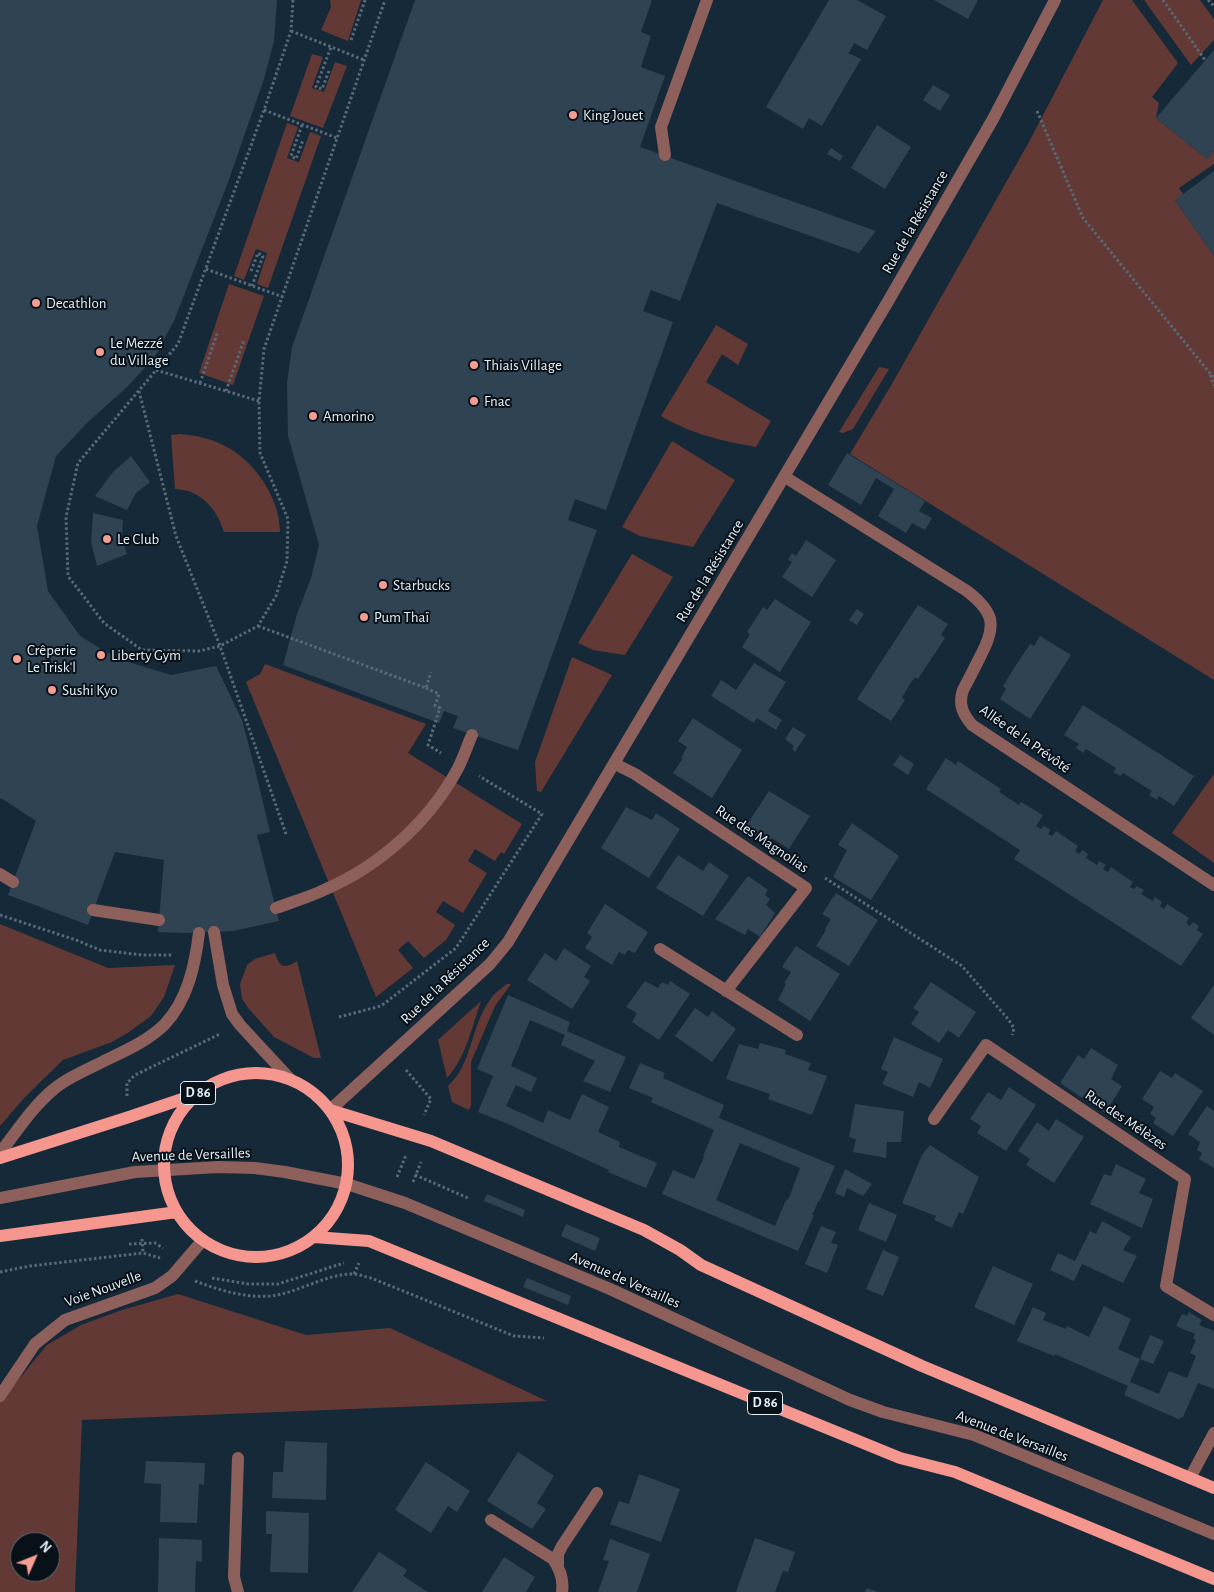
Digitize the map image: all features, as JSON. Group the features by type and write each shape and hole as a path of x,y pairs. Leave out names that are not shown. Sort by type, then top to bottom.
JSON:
{"main road":[{"name":"D 86","path":"0,1158 129,1118 199,1093 219,1081 242,1074 266,1074 290,1080 305,1088 330,1110 344,1138 347,1154 347,1184 334,1214 314,1237 294,1249 279,1254 247,1257 224,1252 203,1240 188,1228 177,1212 168,1192 164,1170 166,1148 172,1127 183,1108 199,1093"},
{"name":"Avenue de Versailles","path":"330,1110 431,1141 644,1230 680,1250 701,1266 922,1366 1214,1488"},
{"path":"0,1236 177,1212"},
{"name":"D 86","path":"314,1237 369,1241 890,1454 955,1472 1214,1579"}],"street":[{"path":"665,155 662,127 707,0"},
{"name":"Rue de la Résistance","path":"330,1110 490,964 508,942 890,298 988,127 1055,0"},
{"name":"Allée de la Prévôté","path":"785,477 967,591 986,608 990,619 990,634 962,690 960,699 965,717 972,725 1214,886"},
{"path":"276,908 326,889 369,866 408,834 434,805 457,770 472,735"},
{"name":"Rue des Magnolias","path":"615,764 636,774 806,888 726,991"},
{"path":"0,874 13,882"},
{"path":"93,910 159,920"},
{"path":"214,932 223,985 232,1014 290,1080"},
{"path":"0,1153 38,1104 54,1088 72,1077 134,1047 164,1024 177,1008 188,986 196,956 198,933"},
{"path":"660,949 797,1035"},
{"name":"Rue des Mélèzes","path":"934,1119 986,1046 1185,1179 1166,1286 1214,1315"},
{"name":"Avenue de Versailles","path":"0,1198 127,1173 218,1167 255,1168 347,1184 388,1196 610,1289 850,1400 883,1412 974,1435 1214,1534"},
{"name":"Voie Nouvelle","path":"0,1396 35,1344 65,1320 155,1288 172,1276 203,1240"},
{"path":"1190,1478 1214,1433"},
{"path":"238,1458 234,1577 238,1592"},
{"path":"558,1567 558,1554 562,1546 597,1493"},
{"path":"491,1520 553,1559 564,1584 562,1592"}],"path":[{"path":"293,0 291,30 264,110 178,344 78,463 66,516 68,576 104,623 142,650 199,651 220,646 258,626 276,596 287,561 288,520 260,453 259,401 264,349 385,0"},
{"path":"351,40 365,0"},
{"path":"1163,0 1205,60"},
{"path":"1208,0 1214,6"},
{"path":"291,30 364,60"},
{"path":"329,71 322,89 316,87 331,47"},
{"path":"264,110 337,138"},
{"path":"1037,111 1083,218 1214,378"},
{"path":"302,124 291,156 296,158 303,140"},
{"path":"251,272 258,254 263,256 252,286"},
{"path":"206,269 283,297"},
{"path":"200,383 218,331"},
{"path":"226,391 244,340"},
{"path":"156,370 259,401"},
{"path":"1209,372 1214,386"},
{"path":"139,390 176,536 220,646 286,834"},
{"path":"258,626 439,694 435,706 440,708 428,745 444,755"},
{"path":"426,688 431,672"},
{"path":"339,1017 381,1006 456,948 542,814 476,774"},
{"path":"806,888 821,876 836,883 946,958 962,966 1014,1028 1012,1037 1000,1055"},
{"path":"0,915 76,940 100,950 142,955 196,956"},
{"path":"388,1196 431,1100 391,1054"},
{"path":"411,1187 421,1162"},
{"path":"415,1175 468,1198"},
{"path":"129,1244 155,1243 163,1248"},
{"path":"0,1272 30,1266 143,1253 181,1266 192,1280 228,1293 269,1296 288,1293 340,1275 354,1274 371,1278 514,1336 547,1338"},
{"path":"212,1278 248,1284 278,1284 353,1260 360,1261 354,1274"}],"shaded area":[{"path":"330,0 361,0 348,41 321,30 331,7"},
{"path":"1103,0 1132,0 1178,63 1152,97 1159,103 1156,118 1207,159 1214,151 1214,164 1179,188 1183,194 1175,200 1214,256 1214,680 850,454 1029,142"},
{"path":"1144,0 1200,0 1214,19 1214,40 1191,65"},
{"path":"312,54 323,57 312,88 324,92 335,62 347,66 323,128 290,116"},
{"path":"287,123 298,127 287,158 299,162 310,132 321,136 268,288 257,284 267,253 256,249 244,280 234,276"},
{"path":"229,284 264,296 233,385 199,373"},
{"path":"716,325 748,344 738,365 722,354 706,382 771,421 756,447 707,436 661,416"},
{"path":"879,367 889,369 853,429 843,433 839,432"},
{"path":"180,434 201,437 216,442 233,450 244,459 254,469 270,492 279,519 280,532 224,532 217,516 207,502 193,493 175,489 171,435"},
{"path":"672,441 735,480 693,547 640,536 622,527"},
{"path":"632,554 673,577 625,655 593,650 578,643"},
{"path":"572,657 612,675 541,792 537,791 535,762"},
{"path":"265,664 426,724 408,753 522,824 504,854 501,852 495,861 475,849 468,861 487,873 463,913 443,901 436,912 455,925 446,940 424,958 408,941 398,950 413,968 376,997 246,682 260,674"},
{"path":"1214,774 1214,863 1172,833"},
{"path":"0,924 108,968 175,965 164,997 151,1016 112,1042 63,1060 24,1098 0,1126"},
{"path":"275,953 278,961 283,966 289,966 297,961 321,1058 314,1058 274,1037 242,999 240,984 247,965 255,959"},
{"path":"507,984 511,984 495,1006 471,1062 471,1105 469,1110 452,1102 448,1086 462,1067 484,1010 494,995"},
{"path":"481,1001 464,1051 454,1070 447,1078 438,1040"},
{"path":"178,1294 306,1335 390,1328 547,1401 82,1420 75,1592 0,1592 0,1402 47,1345 81,1325 122,1310"}],"building":[{"path":"0,0 277,0 274,41 264,79 227,185 174,321 154,358 56,456 37,526 48,591 80,636 118,659 171,675 216,666 242,720 254,765 270,832 257,835 279,921 233,931 158,932 164,860 115,852 88,925 8,895 36,821 0,799"},
{"name":"Thiais Village","path":"415,0 652,0 641,32 651,36 641,67 665,76 640,147 876,231 859,253 717,203 680,301 651,290 643,311 673,322 606,510 575,499 568,520 597,530 518,750 453,728 458,716 444,711 439,723 283,665 297,614 311,578 319,545 288,436 287,383 292,347"},
{"path":"829,0 857,0 886,16 867,50 854,43 848,53 861,59 822,126 809,118 803,129 766,107"},
{"path":"934,0 978,0 968,19"},
{"path":"1214,50 1214,151 1207,159 1156,118"},
{"path":"933,85 950,95 940,111 923,100"},
{"path":"877,125 911,147 885,189 851,168"},
{"path":"831,148 843,156 840,161 827,154"},
{"path":"1214,171 1214,256 1175,200"},
{"path":"847,453 925,501 919,511 932,518 925,530 912,523 906,533 878,516 894,489 876,478 861,505 828,485"},
{"path":"131,456 150,482 136,493 127,510 95,496 113,472"},
{"name":"Le Club","path":"93,513 123,520 122,537 127,554 97,566 91,542"},
{"path":"806,540 836,560 812,597 782,577 792,562 788,560 792,553 796,556"},
{"path":"775,599 811,622 780,672 742,647 750,634 747,632 763,607 767,610"},
{"path":"918,605 948,624 941,635 945,638 918,679 915,677 908,687 902,698 905,700 891,721 857,699"},
{"path":"857,609 864,614 857,625 849,620"},
{"path":"1040,636 1071,655 1030,719 1000,699 1006,689 1003,686 1016,665 1030,644 1034,646"},
{"path":"754,663 786,682 768,711 782,720 776,730 757,718 754,723 711,696 721,680 736,690"},
{"path":"1083,705 1194,776 1174,806 1159,796 1157,800 1149,795 1152,791 1123,773 1120,776 1113,772 1116,768 1086,749 1083,753 1076,748 1079,744 1064,735"},
{"path":"693,718 742,750 712,798 673,773 683,758 681,758 687,747 678,741"},
{"path":"793,727 806,735 795,752 792,749 794,746 785,739"},
{"path":"900,755 914,764 908,775 893,765"},
{"path":"946,758 956,765 958,761 1001,789 999,792 1019,805 1021,802 1043,815 1036,826 1041,829 1044,826 1051,830 1048,834 1052,836 1056,831 1078,846 1075,851 1079,854 1082,850 1088,854 1086,858 1097,865 1099,861 1106,865 1103,869 1108,872 1111,867 1133,882 1130,887 1134,889 1137,886 1144,890 1141,894 1153,901 1155,897 1162,902 1160,906 1164,909 1167,904 1189,918 1186,923 1190,926 1193,922 1199,926 1197,930 1203,934 1181,966 1014,859 1020,850 926,789"},
{"path":"769,791 810,816 789,849 772,838 768,844 744,829"},
{"path":"626,807 652,820 656,813 680,829 649,878 601,848"},
{"path":"852,823 899,856 871,900 833,877 847,850 838,845"},
{"path":"678,855 703,871 709,862 729,876 703,916 656,888"},
{"path":"748,876 768,890 765,895 770,899 766,905 775,913 760,937 748,929 745,935 715,919"},
{"path":"836,893 878,920 849,966 816,946 831,919 822,914"},
{"path":"605,904 648,932 635,953 628,950 625,955 619,952 612,965 585,948 592,937 587,933"},
{"path":"796,946 840,974 810,1021 778,1000 786,984 784,983 791,972 782,967"},
{"path":"564,948 591,966 584,977 590,981 572,1009 527,980 545,953 556,961"},
{"path":"645,981 658,988 662,982 668,985 670,981 690,994 659,1040 632,1022 637,1013 626,1007"},
{"path":"931,982 976,1012 959,1038 948,1030 939,1043 911,1024 919,1012 913,1008"},
{"path":"1214,985 1214,1035 1191,1018"},
{"path":"508,995 570,1022 567,1031 626,1057 610,1092 583,1081 595,1061 561,1045 565,1035 530,1020 511,1066 537,1078 531,1092 516,1085 506,1106 543,1123 548,1110 570,1120 582,1094 609,1107 598,1132 620,1142 619,1147 657,1163 646,1188 478,1112 493,1076 477,1069"},
{"path":"695,1008 708,1017 712,1011 736,1029 712,1062 675,1036"},
{"path":"894,1037 943,1059 930,1088 919,1082 913,1097 882,1084 888,1072 881,1069"},
{"path":"760,1043 786,1050 785,1054 811,1063 808,1070 827,1076 812,1115 768,1099 770,1094 726,1079 739,1044 758,1049"},
{"path":"1091,1048 1118,1065 1111,1079 1122,1086 1105,1113 1060,1083 1078,1055 1084,1059"},
{"path":"640,1063 665,1073 663,1078 724,1105 719,1118 835,1166 818,1201 798,1251 662,1194 673,1170 694,1179 714,1130 651,1102 653,1098 629,1088","holes":["740,1143 800,1168 789,1198 785,1202 775,1226 716,1200"]},
{"path":"1160,1071 1172,1078 1175,1073 1203,1091 1173,1136 1153,1123 1156,1118 1150,1114 1154,1107 1142,1099"},
{"path":"1009,1087 1036,1105 1006,1151 977,1133 981,1126 970,1119 988,1092 1001,1100"},
{"path":"855,1104 904,1111 901,1142 887,1142 886,1158 853,1152 856,1139 849,1137"},
{"path":"1207,1106 1214,1111 1214,1168 1199,1159 1202,1153 1197,1150 1200,1142 1188,1134"},
{"path":"1056,1119 1084,1137 1054,1183 1026,1165 1030,1159 1018,1151 1037,1122 1049,1131"},
{"path":"930,1145 979,1177 963,1214 959,1212 952,1228 934,1220 936,1216 902,1203 922,1155"},
{"path":"1116,1164 1146,1179 1139,1193 1153,1199 1142,1228 1090,1204 1104,1174 1111,1176"},
{"path":"845,1169 872,1184 863,1196 847,1188 844,1197 835,1193"},
{"path":"487,1194 525,1210 523,1217 484,1201"},
{"path":"869,1203 897,1215 886,1242 858,1230"},
{"path":"1102,1221 1131,1237 1123,1250 1137,1256 1123,1283 1082,1264 1074,1281 1050,1270 1058,1253 1075,1261 1090,1231 1096,1234"},
{"path":"566,1224 600,1238 595,1251 561,1236"},
{"path":"821,1226 836,1232 831,1243 838,1245 827,1273 805,1264"},
{"path":"883,1250 899,1257 883,1296 866,1289"},
{"path":"993,1266 1033,1284 1014,1325 974,1307"},
{"path":"527,1278 571,1296 568,1305 523,1287"},
{"path":"1104,1306 1131,1319 1118,1349 1140,1359 1130,1382 1159,1394 1169,1371 1187,1378 1196,1356 1190,1353 1196,1340 1193,1339 1195,1334 1176,1326 1182,1314 1187,1316 1189,1312 1202,1320 1199,1325 1214,1331 1214,1389 1198,1383 1183,1417 1178,1419 1124,1395 1128,1386 1055,1354 1054,1356 1017,1341 1033,1307 1046,1313 1043,1320 1066,1329 1067,1326 1089,1337"},
{"path":"1150,1335 1164,1341 1153,1364 1140,1359"},
{"path":"285,1441 327,1443 326,1500 272,1498 273,1472 283,1472"},
{"path":"518,1452 554,1476 537,1503 546,1509 532,1529 487,1501"},
{"path":"146,1461 205,1463 204,1485 199,1484 197,1523 160,1522 161,1484 144,1483"},
{"path":"426,1462 470,1491 457,1512 448,1506 431,1533 395,1510"},
{"path":"639,1474 680,1489 661,1542 610,1524 619,1501 629,1504"},
{"path":"266,1511 309,1513 308,1573 270,1572 272,1534 266,1534"},
{"path":"159,1538 202,1540 202,1562 196,1561 195,1592 158,1592"},
{"path":"755,1538 795,1552 788,1572 783,1571 775,1592 736,1592"},
{"path":"610,1539 650,1554 637,1592 598,1592 609,1561 603,1560"},
{"path":"379,1552 407,1570 403,1576 428,1592 352,1592"},
{"path":"504,1557 535,1577 526,1592 482,1592"},
{"path":"867,1588 878,1592 865,1592"}],"place":[{"name":"King Jouet","path":"573,115"},
{"name":"Decathlon","path":"36,303"},
{"name":"Le Mezzé du Village","path":"100,352"},
{"name":"Thiais Village","path":"474,365"},
{"name":"Fnac","path":"474,401"},
{"name":"Amorino","path":"313,416"},
{"name":"Le Club","path":"107,539"},
{"name":"Starbucks","path":"383,585"},
{"name":"Pum Thaï","path":"364,617"},
{"name":"Liberty Gym","path":"101,655"},
{"name":"Crêperie Le Trisk'l","path":"17,659"},
{"name":"Sushi Kyo","path":"52,690"}]}
